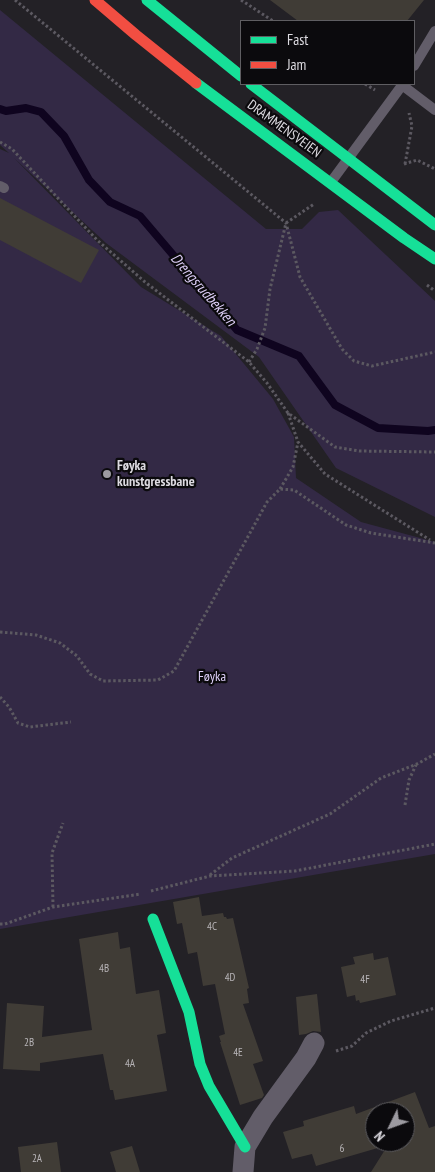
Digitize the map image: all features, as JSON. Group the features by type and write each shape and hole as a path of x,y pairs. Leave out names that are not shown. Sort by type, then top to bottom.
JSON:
{"main road":[{"name":"DRAMMENSVEIEN","path":"95,0 216,98 435,259"},
{"path":"146,0 240,75"},
{"name":"DRAMMENSVEIEN","path":"252,85 435,225"},
{"path":"153,920 188,1012 200,1064 209,1086 245,1147"}],"street":[{"path":"242,1172 245,1147 312,1047"}],"lane":[{"path":"415,64 435,32"},
{"path":"330,182 401,85"},
{"path":"403,85 435,110"}],"path":[{"path":"15,0 286,223 300,277 342,349 354,361 372,366 435,352"},
{"path":"241,0 271,20"},
{"path":"405,164 412,126"},
{"path":"0,142 12,149 97,240 145,282 249,362 288,413 298,442 325,474 433,542"},
{"path":"396,166 417,160 435,168"},
{"path":"249,362 257,349 265,328 270,289 286,223 318,201"},
{"path":"288,413 335,447 359,451 435,452"},
{"path":"0,632 36,635 60,643 77,656 90,674 103,681 158,680 174,672 267,502 280,489 293,467 298,442"},
{"path":"280,489 294,490 346,525 371,533 433,542"},
{"path":"0,697 9,706 18,723 30,727 70,722"},
{"path":"210,876 232,858 330,814 381,778 435,754"},
{"path":"405,805 408,780 416,764"},
{"path":"52,907 52,853 62,823"},
{"path":"0,924 5,924 52,907 144,893 210,876 295,871 435,844"},
{"path":"312,1047 338,1051 352,1046 366,1033 390,1021 435,1008"}],"green space":[{"name":"Føyka","path":"0,10 266,229 302,229 319,212 338,210 435,301 435,517 336,468 259,357 106,243 14,158 141,287 221,336 273,399 294,437 296,478 361,522 435,542 435,854 0,929 0,149 9,153 0,145"}],"building":[{"path":"270,0 424,0 408,20 297,20"},
{"path":"0,198 99,250 81,283 0,240"},
{"path":"199,897 202,916 223,913 227,919 233,918 249,988 247,989 249,1003 243,1004 263,1061 253,1064 264,1095 262,1098 240,1105 220,1042 219,1036 225,1034 215,984 203,986 197,952 188,954 182,923 177,924 173,902"},
{"path":"118,932 120,949 130,947 136,994 159,990 166,1033 157,1035 167,1091 115,1100 113,1090 110,1090 103,1054 40,1063 40,1071 3,1069 7,1003 44,1006 42,1037 92,1030 79,939"},
{"path":"373,953 374,960 388,957 396,995 360,1003 359,1000 356,1001 355,995 347,997 341,967 355,964 353,957"},
{"path":"317,994 321,1032 313,1031 299,1035 296,997"},
{"path":"415,1092 429,1128 435,1126 435,1172 371,1172 384,1152 415,1152 415,1102 388,1102"},
{"path":"354,1106 356,1114 365,1111 365,1152 316,1166 312,1154 292,1159 283,1132 304,1126 303,1121"},
{"path":"57,1142 61,1172 21,1172 18,1147"},
{"path":"132,1146 140,1172 116,1172 110,1152"}],"waterway":[{"name":"Drengsrudbekken","path":"0,109 6,111 26,108 41,112 64,136 89,180 110,202 140,216 237,330 299,356 335,405 378,428 435,430"}],"traffic: fast":[{"path":"147,0 240,75"},
{"path":"196,83 435,259"},
{"path":"252,85 435,225"},
{"path":"153,919 189,1012 200,1064 209,1086 245,1147"}],"traffic: jam":[{"path":"95,0 196,83"}],"place":[{"name":"Føyka kunstgressbane","path":"107,474"}]}
